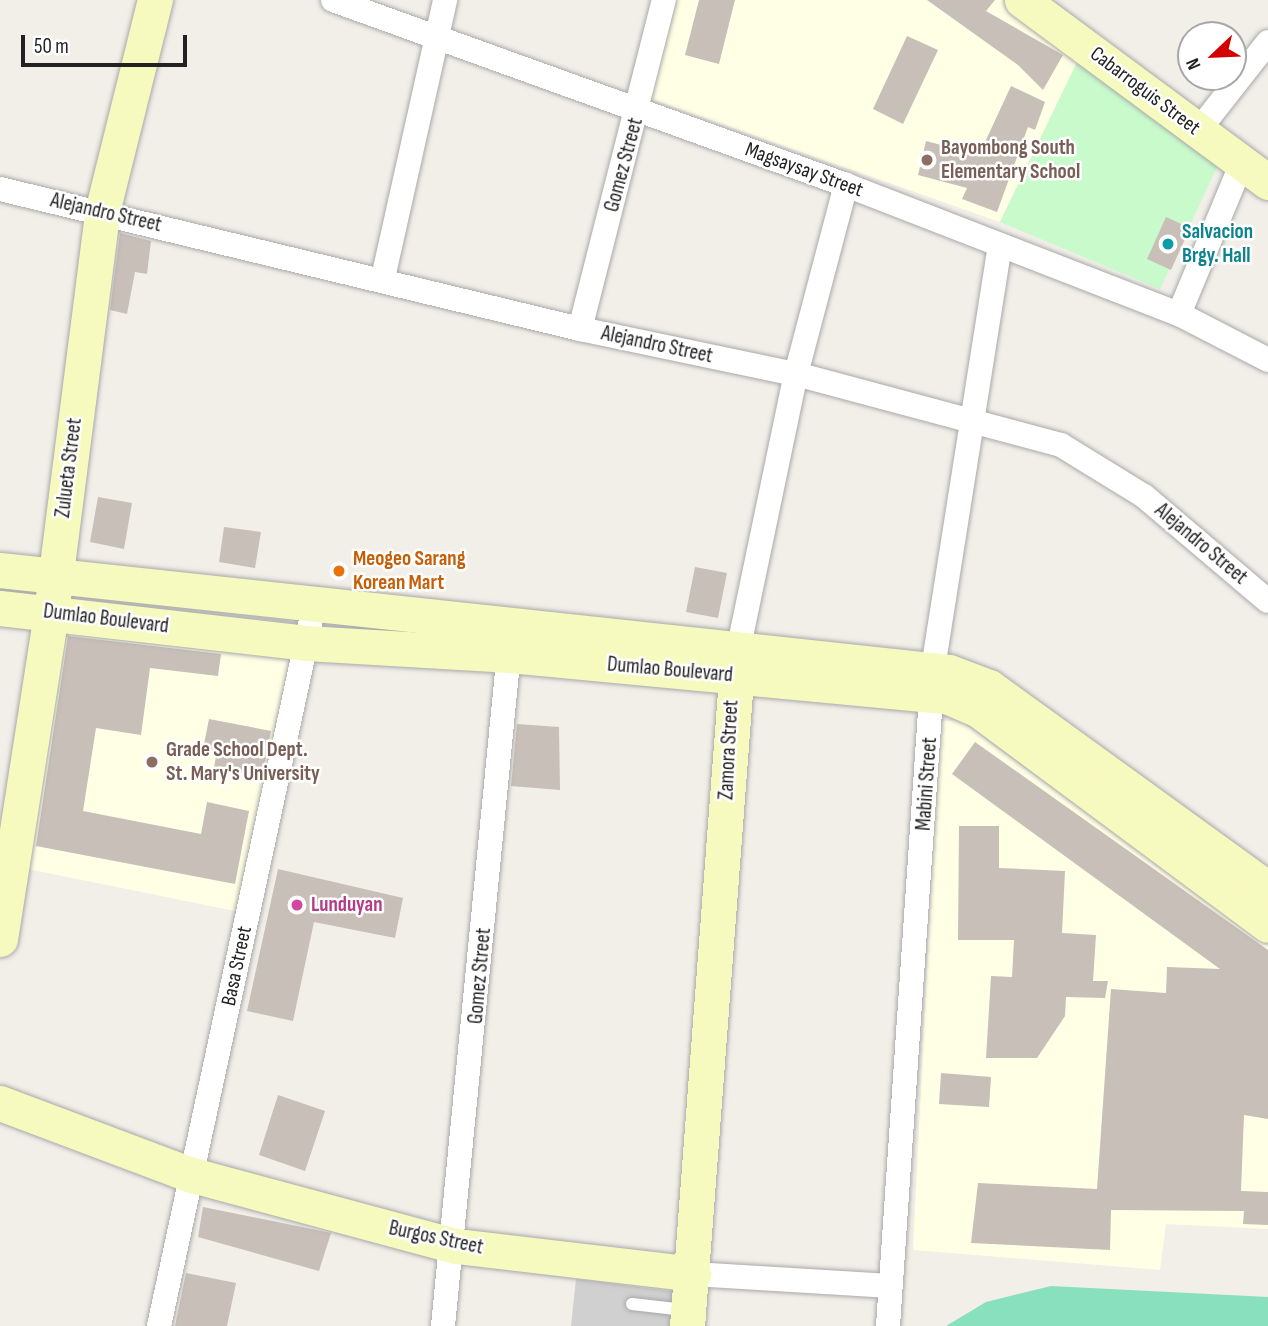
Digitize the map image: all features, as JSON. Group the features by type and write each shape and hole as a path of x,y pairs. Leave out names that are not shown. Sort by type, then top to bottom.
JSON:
{"street":[{"name":"Zulueta Street","path":"0,939 51,612 102,212 155,0"},
{"name":"Magsaysay Street","path":"333,0 433,41 639,110 846,185 1179,314 1268,360"},
{"path":"383,278 433,41 445,0"},
{"name":"Gomez Street","path":"580,329 639,110 664,0"},
{"name":"Cabarroguis Street","path":"1022,0 1255,173"},
{"path":"1198,131 1268,42"},
{"path":"1179,314 1255,173"},
{"name":"Zamora Street","path":"688,1318 736,661 796,374 846,185"},
{"name":"Alejandro Street","path":"0,188 383,278 580,329 796,374 974,418 1105,467 1268,601"},
{"name":"Mabini Street","path":"888,1326 933,680 1000,246"},
{"name":"Dumlao Boulevard","path":"0,570 314,606 510,640 933,680 1267,913"},
{"name":"Basa Street","path":"159,1326 314,606"},
{"name":"Dumlao Boulevard","path":"0,608 306,643 510,640"},
{"name":"Gomez Street","path":"443,1326 456,1246 510,640"},
{"name":"Burgos Street","path":"0,1103 192,1175 456,1246 693,1274 891,1286"}],"lane":[{"path":"632,1304 688,1318"}],"shaded area":[{"name":"Bayombong South Elementary School","path":"668,0 1004,0 1079,58 1000,222 648,98"},
{"name":"Grade School Dept. St. Mary's University","path":"57,626 294,657 235,911 18,867"},
{"path":"959,720 1268,946 1268,1229 1166,1224 1160,1270 913,1250 939,722"},
{"path":"576,1279 677,1292 676,1326 571,1326"}],"green space":[{"path":"1079,58 1220,161 1160,289 1000,222"},
{"path":"1051,1286 1268,1297 1268,1326 946,1326 986,1302"}],"building":[{"path":"699,0 735,0 719,64 685,55"},
{"path":"927,0 995,0 986,11 1063,55 1043,90 1018,65"},
{"path":"907,36 938,50 903,124 873,109"},
{"path":"1011,86 1045,102 1035,130 1028,127 997,212 962,199 967,188 918,175 926,141 979,155"},
{"name":"Salvacion Brgy. Hall","path":"1166,217 1190,228 1171,270 1147,259"},
{"path":"120,233 151,241 147,274 135,272 127,314 110,310"},
{"path":"98,497 132,503 124,549 90,542"},
{"path":"224,527 261,532 255,568 219,562"},
{"path":"695,567 727,573 718,618 686,612"},
{"path":"68,636 221,654 218,676 150,668 141,735 96,728 83,811 201,834 207,802 249,811 235,884 36,846"},
{"path":"209,719 271,731 262,777 214,767 217,752 203,749"},
{"path":"517,724 559,727 560,790 511,786"},
{"path":"975,742 1268,950 1268,1119 1244,1115 1241,1191 1268,1192 1268,1225 1243,1224 1244,1211 1111,1210 1110,1250 971,1243 978,1183 1097,1189 1111,989 1166,993 1167,967 1220,969 952,774"},
{"path":"959,826 999,826 999,868 1065,871 1062,933 1096,935 1093,981 1108,981 1105,998 1066,997 1065,1016 1037,1058 986,1058 991,976 1012,977 1014,940 958,940"},
{"path":"278,869 403,898 395,938 314,922 293,1021 247,1011"},
{"path":"941,1073 991,1077 989,1107 939,1104"},
{"path":"278,1095 325,1111 305,1171 259,1155"},
{"path":"203,1207 331,1233 319,1271 198,1237"},
{"path":"186,1273 236,1283 227,1326 175,1326"}],"place":[{"name":"Bayombong South Elementary School","path":"927,160"},
{"name":"Salvacion Brgy. Hall","path":"1168,244"},
{"name":"Meogeo Sarang Korean Mart","path":"339,571"},
{"name":"Grade School Dept. St. Mary's University","path":"152,762"},
{"name":"Lunduyan","path":"297,905"}]}
